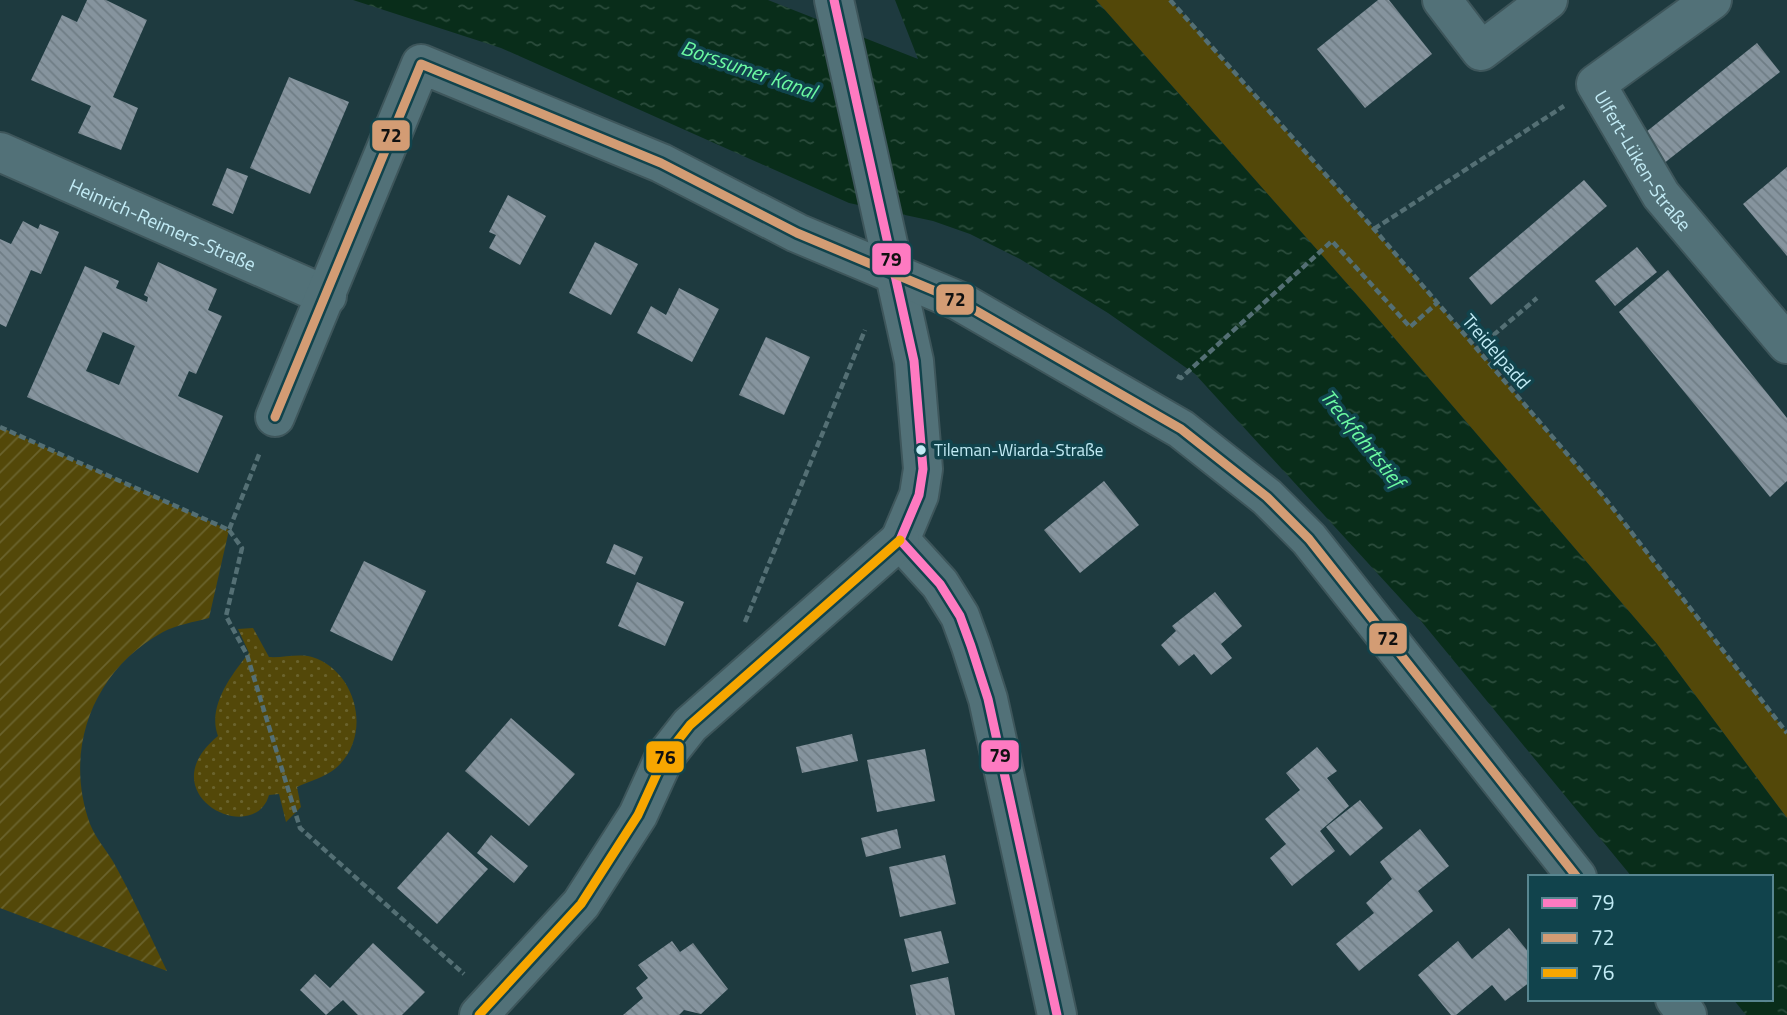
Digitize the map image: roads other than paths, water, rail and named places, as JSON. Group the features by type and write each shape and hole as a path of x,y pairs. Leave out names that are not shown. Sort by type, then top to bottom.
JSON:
{"street":[{"path":"484,1010 581,904 638,815 664,758 684,733 752,668 900,540 919,495 923,450 914,361 892,272 834,0"},
{"path":"1442,0 1481,51 1548,0"},
{"name":"Ulfert-Lüken-Straße","path":"1712,0 1596,84 1661,195 1787,344"},
{"path":"275,417 421,64 661,163 797,233 959,301 1181,429 1267,497 1310,539 1575,875"},
{"name":"Heinrich-Reimers-Straße","path":"0,152 327,296"},
{"path":"900,540 940,584 960,616 971,646 988,699 1057,1015"}],"water":[{"path":"353,0 768,0 918,59 895,0 1096,0 1365,304 1657,644 1787,818 1787,1015 1746,1015 1735,1001 1773,1001 1773,875 1630,875 1421,621 1195,374 1108,313 1020,259 970,234 933,221 849,203 501,48"}],"place":[{"name":"Tileman-Wiarda-Straße","path":"921,450"}],"water label":[{"name":"Borssumer Kanal","path":"749,69"},
{"name":"Treckfahrtstief","path":"1363,438"}]}
